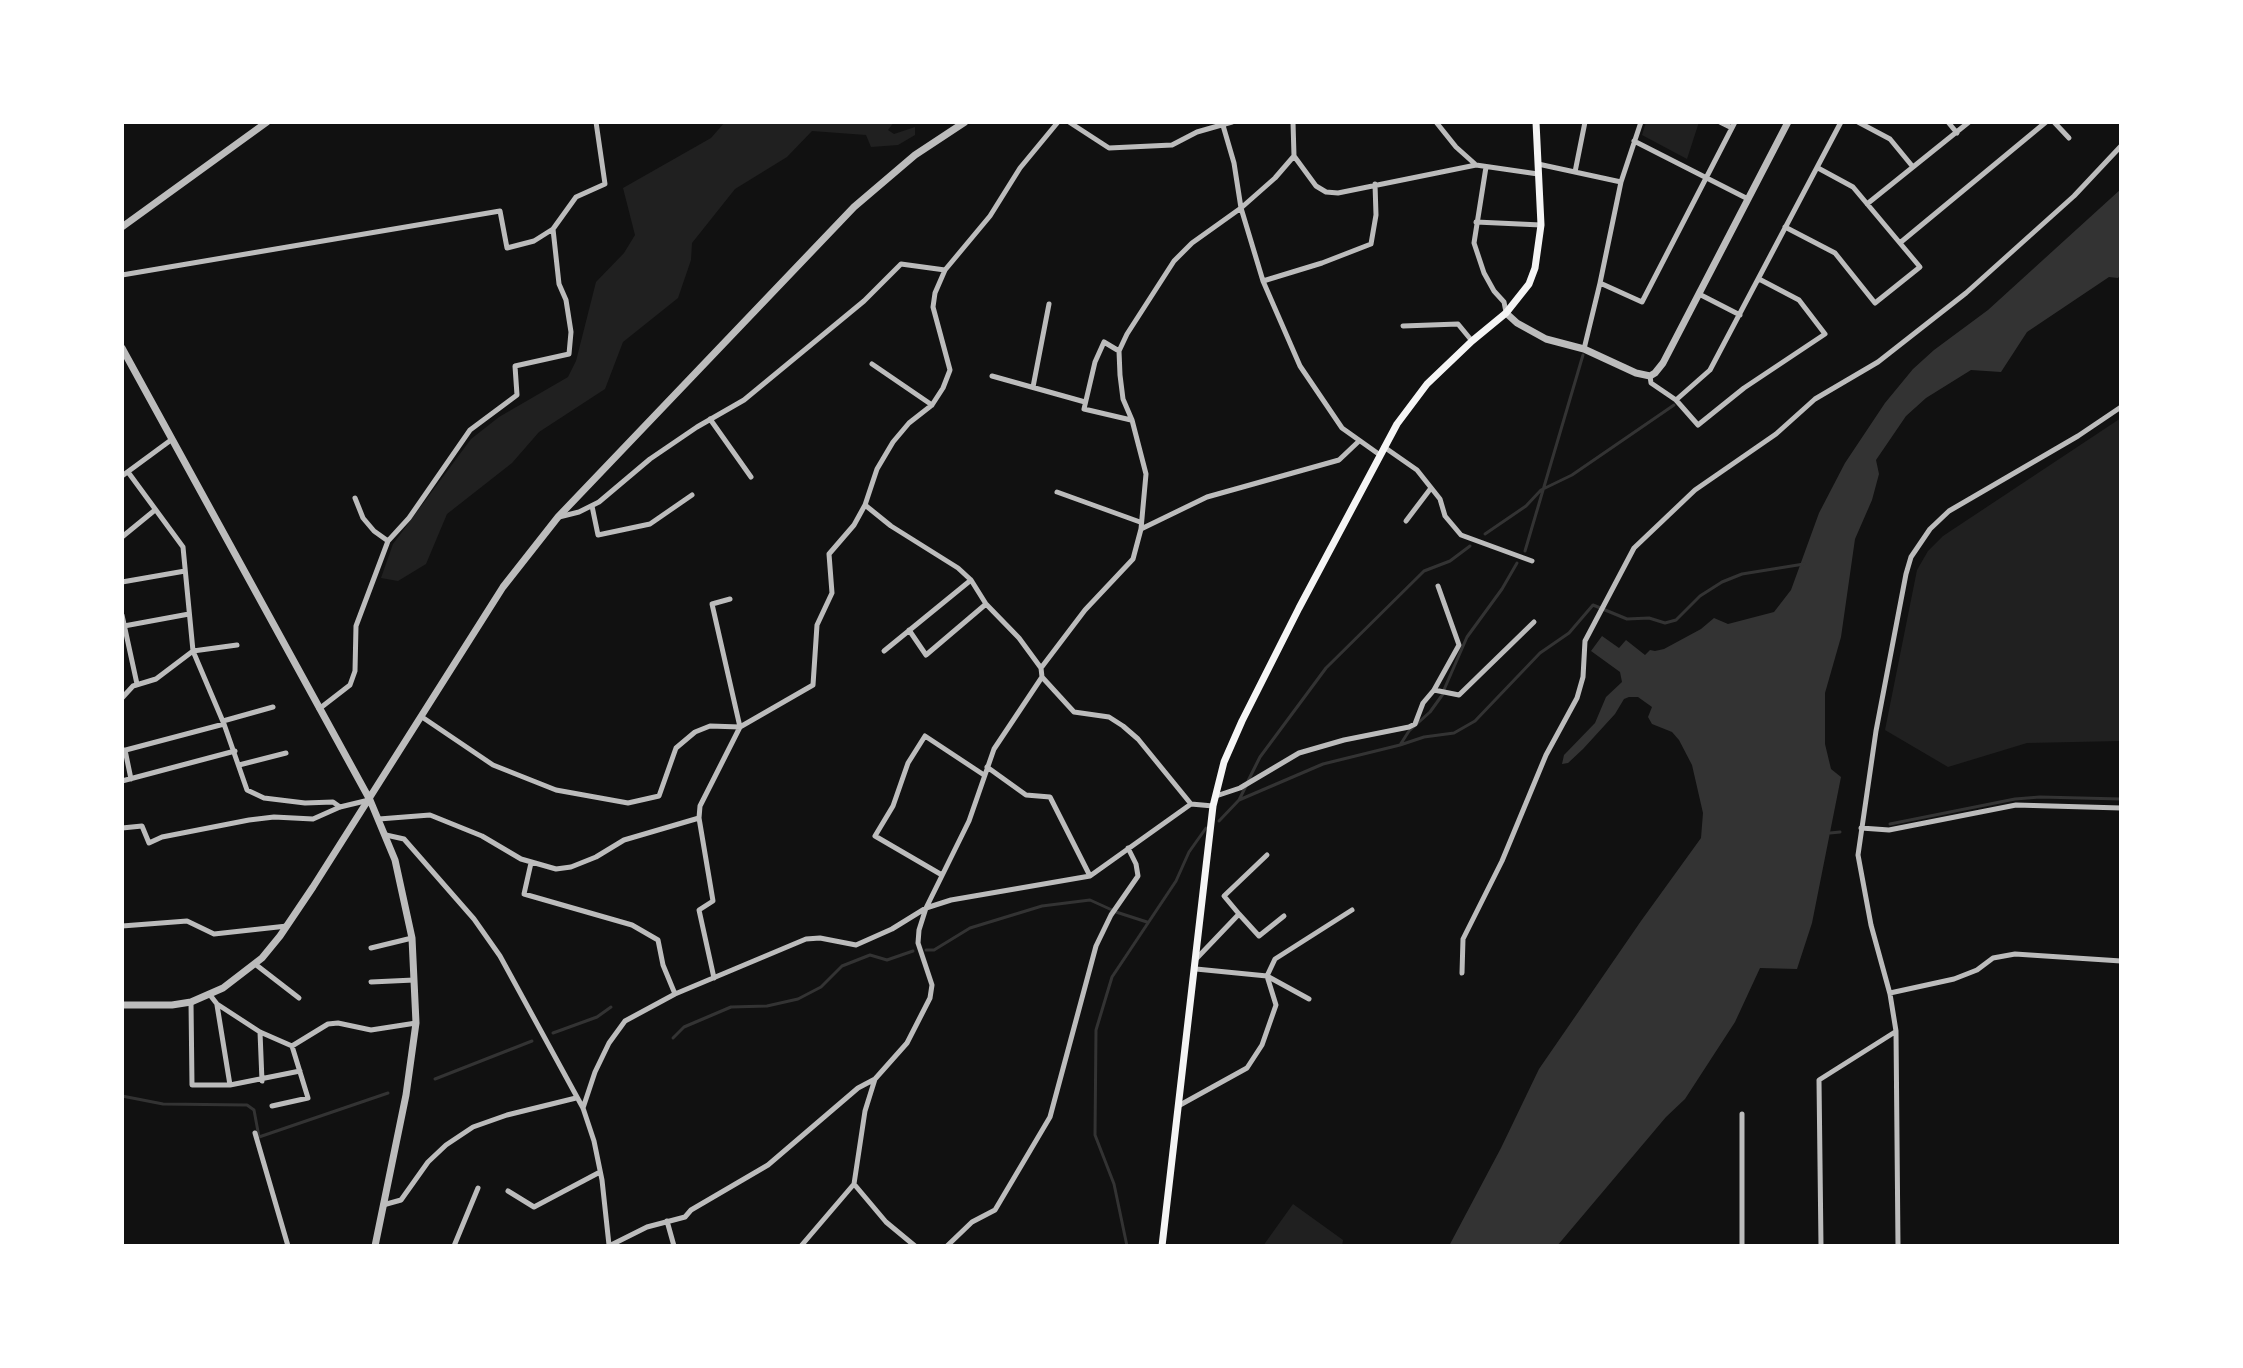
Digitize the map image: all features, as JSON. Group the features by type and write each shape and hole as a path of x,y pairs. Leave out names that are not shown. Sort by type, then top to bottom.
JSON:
{"main road":[{"path":"1162,1246 1213,806 1224,762 1242,721 1410,403 1472,341 1506,313 1524,291 1535,268 1541,225 1536,122"}],"street":[{"path":"122,227 267,122"},
{"path":"122,275 500,211 507,248 534,241 553,229 576,197 605,184 596,122"},
{"path":"122,1005 191,1002 210,995 255,964 287,926 370,800 503,587 558,517 854,207 915,155 965,122"},
{"path":"422,717 493,765 570,794 628,803 659,796 676,748 695,732 710,726 740,727 813,685 817,625 832,593 829,554 854,525 865,505 877,469 893,442 909,423 932,405 950,370 933,307 935,293 945,270 990,216 1020,168 1058,122"},
{"path":"1069,122 1109,148 1172,145 1197,132 1232,122"},
{"path":"1293,122 1294,156 1316,186 1326,192 1338,193 1476,165 1538,174"},
{"path":"1436,122 1476,165"},
{"path":"1575,172 1585,122"},
{"path":"1584,349 1621,182 1641,122"},
{"path":"1600,283 1642,302 1733,125 1720,122"},
{"path":"1650,376 1663,363 1788,122"},
{"path":"1676,400 1710,370 1841,122"},
{"path":"1858,122 1890,139 1913,167"},
{"path":"1948,122 1957,133"},
{"path":"1867,204 1969,122"},
{"path":"1901,242 2046,122"},
{"path":"2054,122 2069,138"},
{"path":"1222,123 1234,163 1241,208 1263,281 1300,366 1342,428 1358,442 1417,470 1440,499 1445,516 1461,535 1532,561"},
{"path":"1634,141 1748,199"},
{"path":"1462,973 1463,939 1502,861 1546,755 1577,698 1583,677 1585,641 1634,548 1695,490 1776,434 1815,399 1878,362 1966,293 2074,196 2121,146"},
{"path":"1041,668 1085,610 1133,559 1146,474 1132,420 1123,399 1119,351 1138,315 1174,261 1192,243 1241,208 1294,156"},
{"path":"1538,164 1621,182"},
{"path":"1486,167 1476,222 1476,253 1494,291 1504,302 1506,313 1533,333 1584,349 1636,373 1650,376"},
{"path":"1785,227 1835,253 1875,303 1920,267 1853,187 1818,168"},
{"path":"1263,281 1371,244 1376,215 1375,184"},
{"path":"1476,222 1541,225"},
{"path":"319,709 350,685 355,671 356,626 388,541 409,518 470,430 517,395 515,366 569,354 571,332 566,300 559,284 553,229"},
{"path":"558,517 592,506 650,459 744,400 864,301 901,264 945,270"},
{"path":"1650,376 1651,383 1676,400 1698,425 1744,388 1825,334 1799,300 1759,279"},
{"path":"1699,294 1740,315"},
{"path":"1033,387 1049,304"},
{"path":"1403,326 1458,324 1472,341"},
{"path":"1119,351 1104,342 1095,362 1084,409 1132,420"},
{"path":"122,348 370,800 386,835 403,890 412,938 416,1023 411,1066 375,1246"},
{"path":"872,364 932,405"},
{"path":"992,376 1085,402"},
{"path":"1898,1246 1896,1031 1858,855 1876,731 1911,557 1930,529 1949,511 2078,436 2121,407"},
{"path":"710,419 751,477"},
{"path":"125,474 171,440"},
{"path":"1057,492 1140,525 1207,497 1339,460 1358,442"},
{"path":"122,467 183,547 193,651 224,722 247,790 264,798 305,803 333,802 340,807"},
{"path":"1406,521 1431,488"},
{"path":"592,506 598,535 650,524 692,495"},
{"path":"355,498 363,518 388,541"},
{"path":"865,505 891,526 958,568 971,580 986,604 1019,638 1041,668 1042,677 1074,712 1109,717 1138,739 1191,804"},
{"path":"122,537 155,510"},
{"path":"122,582 185,571"},
{"path":"884,651 971,580"},
{"path":"1215,796 1240,788 1299,753 1415,724 1423,703 1434,690 1459,645 1438,586"},
{"path":"714,978 699,910 713,901 699,818 700,806 740,727 712,604 730,599"},
{"path":"909,630 926,655 986,604"},
{"path":"124,626 189,614"},
{"path":"122,615 137,685"},
{"path":"1434,690 1459,695 1534,622"},
{"path":"122,698 137,685 156,679 193,651 237,645"},
{"path":"386,835 404,839 474,919 500,956 583,1108 600,1172 609,1246 647,1227 685,1217 691,1210 768,1165 858,1088 875,1079 907,1043 930,998 932,985 918,943 926,908 965,832 987,767 1004,730 1042,677"},
{"path":"131,779 124,751 273,707"},
{"path":"942,875 875,836 893,806 908,763 925,736 984,775"},
{"path":"122,781 235,751"},
{"path":"239,765 286,753"},
{"path":"987,767 1026,795 1050,797 1090,876"},
{"path":"122,828 142,826 149,843 162,837 249,820 274,817 313,819 340,807 370,800"},
{"path":"583,1108 609,1043 625,1021 675,994 806,939 820,938 856,945 892,929 926,908 1001,890 1090,876 1191,804 1213,806"},
{"path":"1861,828 1889,830 2016,805 2121,808"},
{"path":"379,819 430,815 482,836 531,863 556,869 596,857 624,840 699,818"},
{"path":"947,1246 972,1222 995,1210 1050,1117 1096,946 1111,915 1138,876 1128,848"},
{"path":"1267,855 1224,896 1259,936 1284,916"},
{"path":"531,863 524,894 632,925 658,940 663,965 675,994"},
{"path":"1180,1105 1247,1068 1262,1045 1276,1005 1267,976 1275,959 1352,910"},
{"path":"1197,958 1239,914"},
{"path":"122,926 187,921 214,934 287,926"},
{"path":"371,948 412,938"},
{"path":"1890,994 1954,979 1977,970 1993,958 2015,954 2121,961"},
{"path":"255,964 299,998"},
{"path":"1196,969 1267,976 1309,999"},
{"path":"371,982 415,980"},
{"path":"210,995 217,1004 260,1032 292,1046 308,1098 272,1106"},
{"path":"191,1002 192,1085 262,1081 300,1071"},
{"path":"217,1004 230,1085"},
{"path":"292,1046 328,1024 371,1030 416,1023"},
{"path":"1821,1246 1819,1080 1896,1031"},
{"path":"260,1032 262,1081"},
{"path":"801,1246 854,1184 865,1111 875,1079"},
{"path":"383,1205 401,1200 428,1162 473,1127 576,1098"},
{"path":"1742,1114 1742,1246"},
{"path":"255,1133 288,1246"},
{"path":"508,1191 534,1207 600,1172"},
{"path":"854,1184 886,1222 915,1246"},
{"path":"454,1246 478,1188"},
{"path":"667,1221 674,1246"}],"shaded area":[{"path":"725,122 894,122 888,130 894,134 915,127 915,135 898,145 871,147 866,135 812,131 787,157 735,189 692,243 691,260 678,298 623,342 605,389 539,432 512,463 447,514 426,564 398,581 381,578 393,544 471,439 499,417 568,377 576,361 596,282 624,253 635,235 623,188 711,138"},
{"path":"1646,122 1699,122 1687,159 1642,135"},
{"path":"2121,189 2121,274 2118,278 2109,277 2027,332 2001,372 1971,370 1926,398 1906,416 1876,460 1879,474 1872,500 1855,539 1841,637 1825,693 1825,744 1831,769 1841,777 1812,923 1797,969 1760,968 1735,1022 1685,1099 1666,1117 1557,1246 1449,1246 1539,1069 1701,838 1703,813 1692,765 1672,732 1652,724 1648,717 1652,707 1638,697 1624,699 1615,714 1583,749 1568,763 1562,764 1564,755 1595,723 1606,697 1622,682 1620,672 1591,651 1602,636 1619,648 1626,640 1645,655 1650,650 1664,649 1701,629 1714,618 1728,624 1774,612 1791,590 1819,513 1845,463 1885,403 1913,369 1988,310"},
{"path":"2121,418 2121,741 2027,743 1948,767 1885,730 1917,570 1928,551 1943,536"},
{"path":"1293,1204 1343,1240 1342,1246 1263,1246"}],"waterway":[{"path":"1525,551 1583,355"},
{"path":"1485,534 1526,506 1541,490 1572,475 1674,405"},
{"path":"1248,781 1260,757 1326,668 1424,571 1450,561 1470,546"},
{"path":"1443,692 1467,637 1517,563"},
{"path":"1239,800 1323,764 1424,737 1454,733 1475,721 1540,653 1569,633 1593,605 1627,619 1649,618 1665,623 1676,620 1700,596 1722,582 1742,574 1804,564"},
{"path":"1400,745 1443,694"},
{"path":"1219,821 1239,800 1246,786"},
{"path":"1890,824 2015,799 2121,799"},
{"path":"1127,1246 1114,1184 1095,1135 1096,1030 1112,977 1176,881 1189,852 1206,828"},
{"path":"1830,833 1840,832"},
{"path":"926,950 934,950 970,928 1042,906 1090,900 1112,910"},
{"path":"1116,912 1147,922"},
{"path":"673,1038 684,1027 731,1007 767,1006 798,999 821,987 842,966 870,955 887,960 913,951"},
{"path":"553,1033 597,1017 611,1007"},
{"path":"435,1079 532,1041"},
{"path":"122,1096 163,1104 247,1105 254,1110 259,1137 388,1093"}]}
